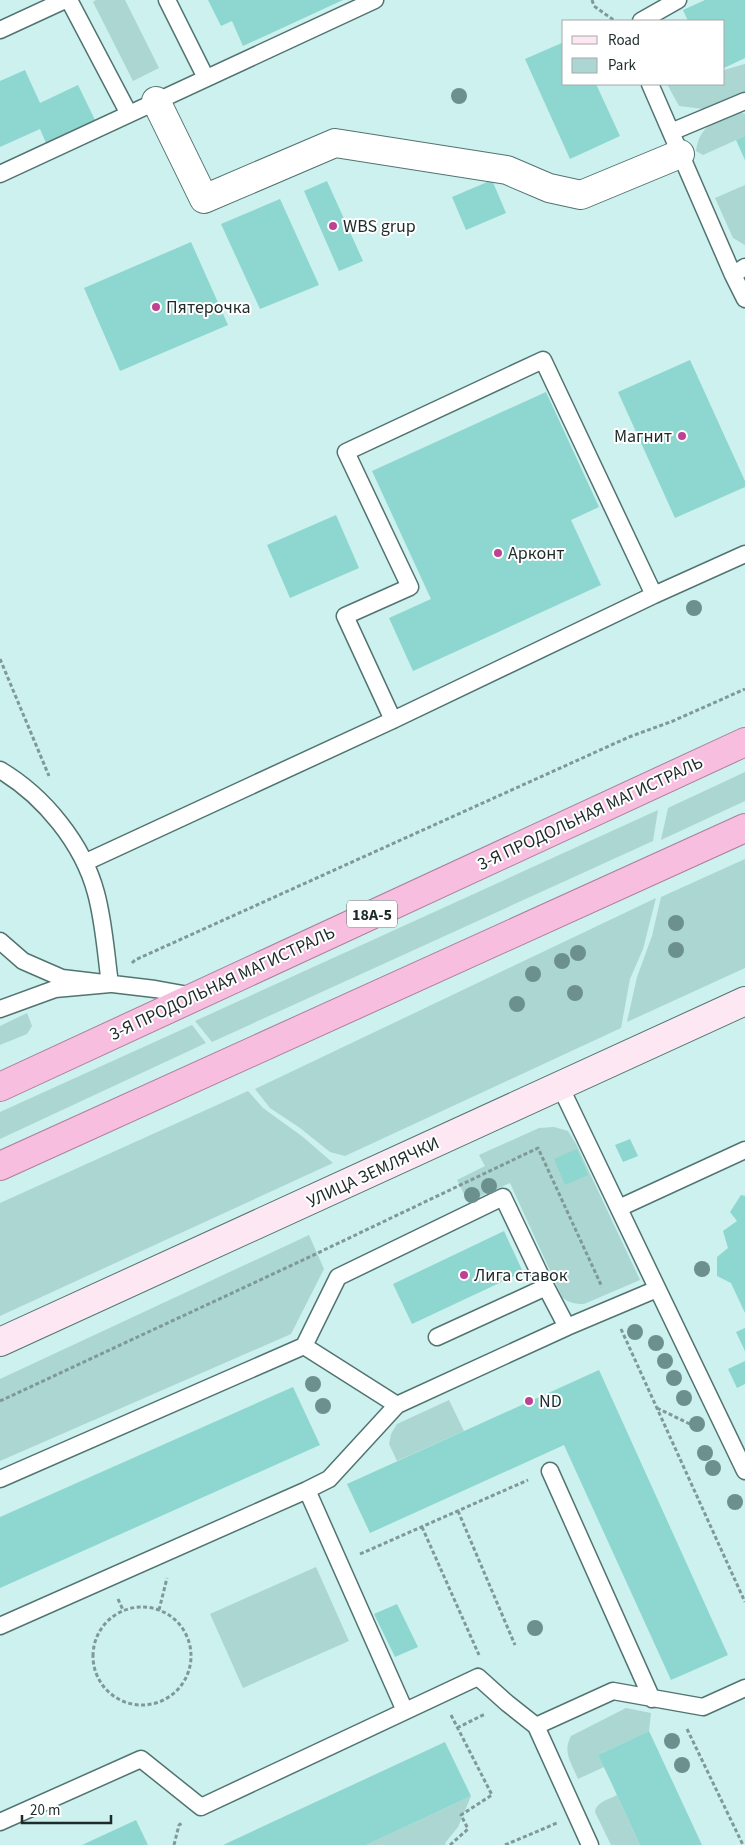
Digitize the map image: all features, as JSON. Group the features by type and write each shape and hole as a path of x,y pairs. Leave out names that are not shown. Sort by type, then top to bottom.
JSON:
{"highway":[{"name":"3-Я ПРОДОЛЬНАЯ МАГИСТРАЛЬ","path":"0,1086 745,742"},
{"path":"0,1166 745,828"}],"main road":[{"name":"УЛИЦА ЗЕМЛЯЧКИ","path":"0,1342 745,1001"}],"street":[{"path":"156,101 204,200 334,143 507,170 549,188 581,195 676,143"}],"lane":[{"path":"0,30 65,0"},
{"path":"69,0 129,114"},
{"path":"167,0 206,78"},
{"path":"0,174 374,0"},
{"path":"643,20 678,0"},
{"path":"650,85 676,143 739,271 745,299"},
{"path":"676,143 745,101"},
{"path":"393,720 345,616 410,586 346,452 543,360 654,595"},
{"path":"86,862 745,554"},
{"path":"0,770 28,790 55,816 86,862 96,894 110,984"},
{"path":"0,942 23,961 62,978 194,996"},
{"path":"0,1009 55,989 110,984"},
{"path":"560,1086 745,1471"},
{"path":"619,1208 745,1150"},
{"path":"0,1479 304,1346 338,1277 503,1197 567,1327"},
{"path":"437,1337 546,1286"},
{"path":"0,1626 329,1479 397,1405 567,1327 657,1289"},
{"path":"304,1346 397,1405"},
{"path":"550,1471 652,1699"},
{"path":"307,1490 405,1711"},
{"path":"0,1822 141,1758 201,1807 478,1676 507,1703 536,1726 590,1845"},
{"path":"536,1726 613,1691 703,1707 745,1688"}],"path":[{"path":"592,0 594,6 614,20"},
{"path":"0,659 52,783"},
{"path":"110,984 135,960 629,737 673,721 745,689"},
{"path":"656,1407 695,1427 729,1437"},
{"path":"339,1562 550,1471"},
{"path":"458,1511 515,1645"},
{"path":"422,1527 480,1658"},
{"path":"142,1607 159,1610 172,1618 182,1629 189,1643 191,1658 187,1673 180,1686 169,1697 155,1703 139,1705 124,1702 110,1693 99,1680 93,1664 94,1647 99,1631 110,1618 123,1610 142,1607"},
{"path":"441,1694 492,1795 461,1815 468,1829 450,1845"},
{"path":"457,1728 507,1703"},
{"path":"689,1730 743,1845"},
{"path":"505,1845 576,1815"}],"green space":[{"path":"96,0 125,0 159,68 133,81 93,2"},
{"path":"745,64 745,92 704,109 679,106 668,85 725,85 725,70"},
{"path":"740,112 745,114 745,136 703,155 696,151 698,142 705,129 724,117"},
{"path":"745,185 745,245 733,238 715,198"},
{"path":"745,772 745,801 661,840 668,808"},
{"path":"658,810 653,841 212,1042 195,1021"},
{"path":"745,859 745,968 627,1022 637,977 652,936 661,897"},
{"path":"656,898 643,949 630,979 621,1028 345,1156 330,1152 300,1128 270,1108 255,1089"},
{"path":"27,1013 32,1026 27,1034 0,1045 0,1026"},
{"path":"192,1025 206,1043 0,1139 0,1112"},
{"path":"248,1091 263,1108 303,1137 333,1163 0,1316 0,1203"},
{"path":"554,1127 568,1131 576,1144 640,1280 584,1304 572,1303 562,1297 510,1183 468,1202 457,1180 485,1166 479,1155 539,1128"},
{"path":"309,1235 324,1269 291,1334 0,1461 0,1379"},
{"path":"449,1400 464,1431 397,1461 389,1444 391,1434 397,1424"},
{"path":"316,1567 349,1641 243,1688 210,1614"},
{"path":"626,1708 651,1713 649,1731 598,1755 604,1767 578,1779 567,1747 571,1736"},
{"path":"617,1795 640,1845 611,1845 595,1812 601,1803"},
{"path":"471,1796 458,1827 445,1843 446,1845 366,1845"}],"building":[{"path":"208,0 343,0 243,46 232,21 221,26"},
{"path":"705,0 745,0 745,58 725,68 725,20 688,20 683,10"},
{"path":"562,43 562,85 596,85 620,136 570,159 525,59"},
{"path":"25,70 40,103 78,85 95,120 46,143 40,129 0,147 0,81"},
{"path":"745,136 745,160 736,140"},
{"path":"492,180 506,213 466,230 452,197"},
{"name":"WBS grup","path":"327,181 363,261 339,271 304,191"},
{"path":"280,199 319,285 260,309 221,224"},
{"name":"Пятерочка","path":"191,242 228,325 120,371 84,288"},
{"name":"Магнит","path":"690,360 745,481 745,487 675,518 618,392"},
{"name":"Арконт","path":"546,392 599,507 571,520 601,585 413,671 389,618 431,599 372,471"},
{"path":"336,515 359,568 290,598 267,545"},
{"path":"630,1139 638,1156 623,1162 615,1145"},
{"path":"577,1149 588,1175 565,1185 554,1159"},
{"path":"741,1195 745,1196 745,1313 731,1283 717,1276 717,1257 728,1248 723,1231 737,1221 730,1212"},
{"name":"Лига ставок","path":"504,1231 523,1272 412,1324 393,1284"},
{"path":"745,1328 745,1351 736,1332"},
{"path":"745,1361 745,1384 737,1388 728,1369"},
{"path":"599,1370 728,1655 671,1680 564,1445 370,1533 347,1484"},
{"path":"293,1387 320,1445 0,1588 0,1517"},
{"path":"397,1604 418,1647 395,1657 374,1614"},
{"path":"649,1731 702,1845 640,1845 598,1755"},
{"path":"445,1742 471,1796 366,1845 223,1845"},
{"path":"136,1820 148,1845 82,1845"}],"place":[{"name":"WBS grup","path":"333,226"},
{"name":"Пятерочка","path":"156,307"},
{"name":"Магнит","path":"682,436"},
{"name":"Арконт","path":"498,553"},
{"name":"Лига ставок","path":"464,1275"},
{"name":"ND","path":"529,1401"}]}
